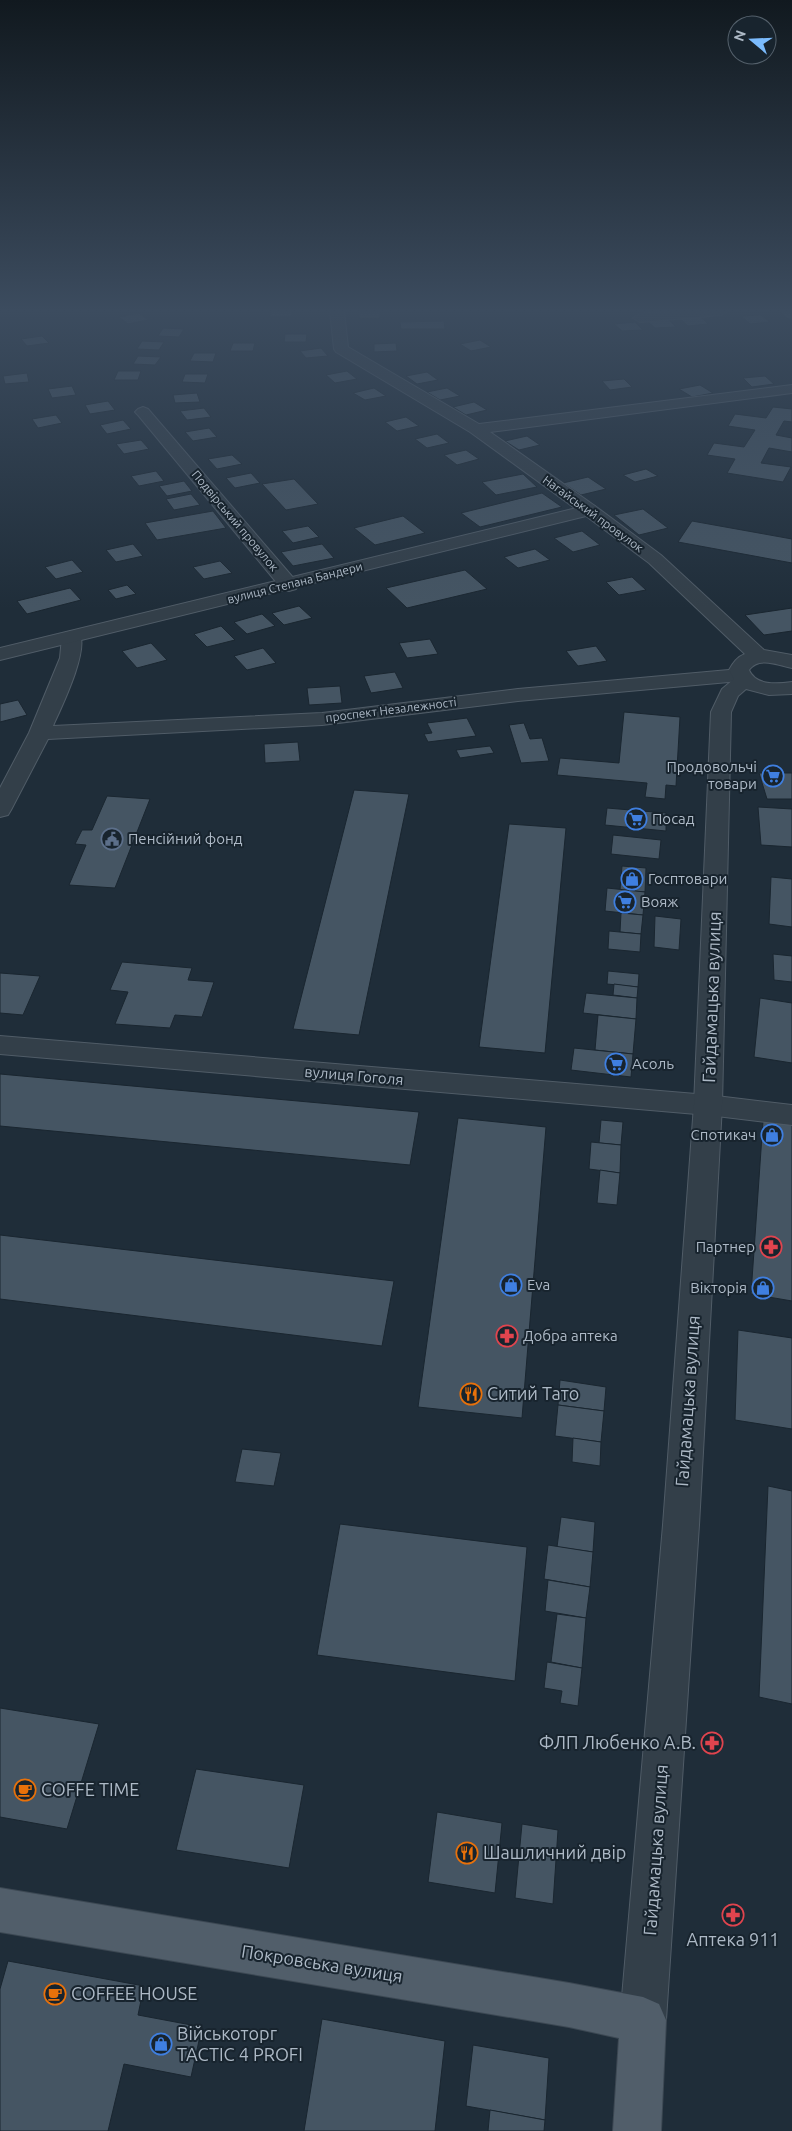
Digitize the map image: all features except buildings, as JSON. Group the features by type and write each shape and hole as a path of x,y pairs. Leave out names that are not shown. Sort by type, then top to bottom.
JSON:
{"main road":[{"name":"Покровська вулиця","path":"0,1910 569,2005 643,2020"},
{"name":"Гайдамацька вулиця","path":"637,2131 643,2020"}],"street":[{"name":"Нагайський провулок","path":"445,410 476,429 655,559 749,670"},
{"path":"476,429 623,410"},
{"name":"Подвірський провулок","path":"143,412 289,585"},
{"name":"вулиця Степана Бандери","path":"0,654 289,585 589,510"},
{"path":"0,810 40,734 70,658 72,637"},
{"path":"790,691 768,689 749,670 776,657 792,662"},
{"name":"проспект Незалежності","path":"40,734 322,719 518,694 749,670"},
{"name":"Гайдамацька вулиця","path":"643,2020 680,1535 708,1106 721,712 729,693 749,670"},
{"name":"вулиця Гоголя","path":"0,1045 708,1106 792,1115"}],"place":[{"name":"Продовольчі товари","path":"773,776"},
{"name":"Посад","path":"636,819"},
{"name":"Пенсійний фонд","path":"112,839"},
{"name":"Госптовари","path":"632,879"},
{"name":"Вояж","path":"625,902"},
{"name":"Асоль","path":"616,1064"},
{"name":"Спотикач","path":"772,1135"},
{"name":"Партнер","path":"771,1247"},
{"name":"Eva","path":"511,1285"},
{"name":"Вікторія","path":"763,1288"},
{"name":"Добра аптека","path":"507,1336"},
{"name":"Ситий Тато","path":"471,1394"},
{"name":"ФЛП Любенко А.В.","path":"712,1743"},
{"name":"COFFE TIME","path":"25,1790"},
{"name":"Шашличний двір","path":"467,1853"},
{"name":"Аптека 911","path":"733,1915"},
{"name":"COFFEE HOUSE","path":"55,1994"},
{"name":"Військоторг TACTIC 4 PROFI","path":"161,2044"}]}
